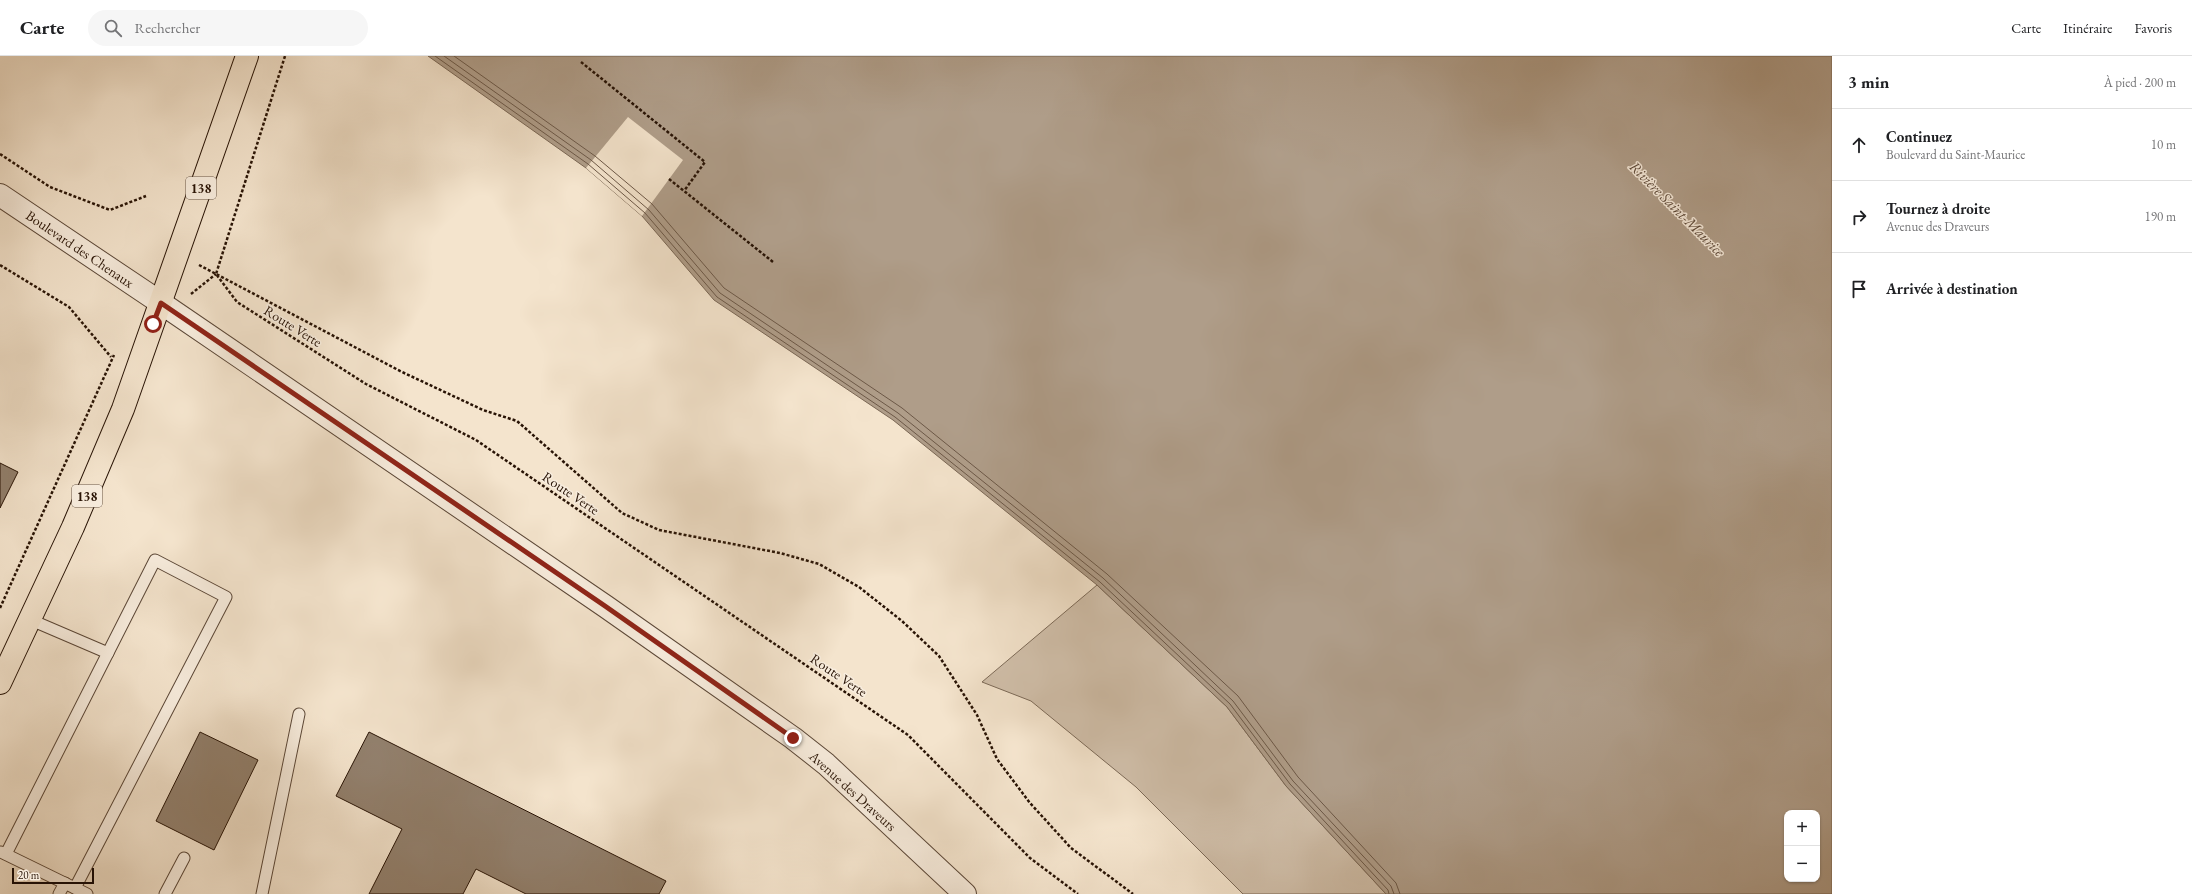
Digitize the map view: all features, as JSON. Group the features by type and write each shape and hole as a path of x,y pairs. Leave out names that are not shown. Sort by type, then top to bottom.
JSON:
{"main road":[{"name":"138","path":"0,683 73,527 123,409 244,64"}],"street":[{"name":"Boulevard des Chenaux","path":"0,195 161,303"},
{"name":"Avenue des Draveurs","path":"161,303 593,598 786,733 826,764 965,894"}],"lane":[{"path":"60,894 70,886 226,597 155,560 3,853 70,886 87,894"},
{"path":"30,620 108,653"},
{"path":"262,894 299,714"},
{"path":"165,894 184,858"}],"path":[{"path":"216,274 285,56"},
{"path":"581,62 705,162 684,191"},
{"path":"0,154 50,187 110,210 146,196"},
{"path":"669,179 773,262"},
{"path":"178,254 402,372 483,410 516,421 622,513 660,530 780,553 819,564 859,587 902,621 939,656 977,715 997,759 1030,803 1071,848 1134,894"},
{"path":"0,265 68,307 111,357"},
{"name":"Route Verte","path":"216,274 237,302 366,384 476,440 908,735 1030,858 1078,894"}],"shaded area":[{"path":"1097,585 1227,707 1286,786 1386,894 1243,894 1136,787 1031,701 982,682"}],"water":[{"name":"Rivière Saint-Maurice","path":"428,56 1832,56 1832,894 1386,894 1286,786 1227,707 1097,585 893,420 714,300 642,216 586,168"}],"pier":[{"path":"628,117 683,160 642,216 586,168"}],"building":[{"path":"0,463 18,472 0,508"},
{"path":"200,732 258,760 214,850 156,821"},
{"path":"369,732 666,881 659,894 526,894 476,869 463,894 369,894 402,829 336,796"}],"route":[{"path":"153,324 161,303 605,606 793,738"}]}
